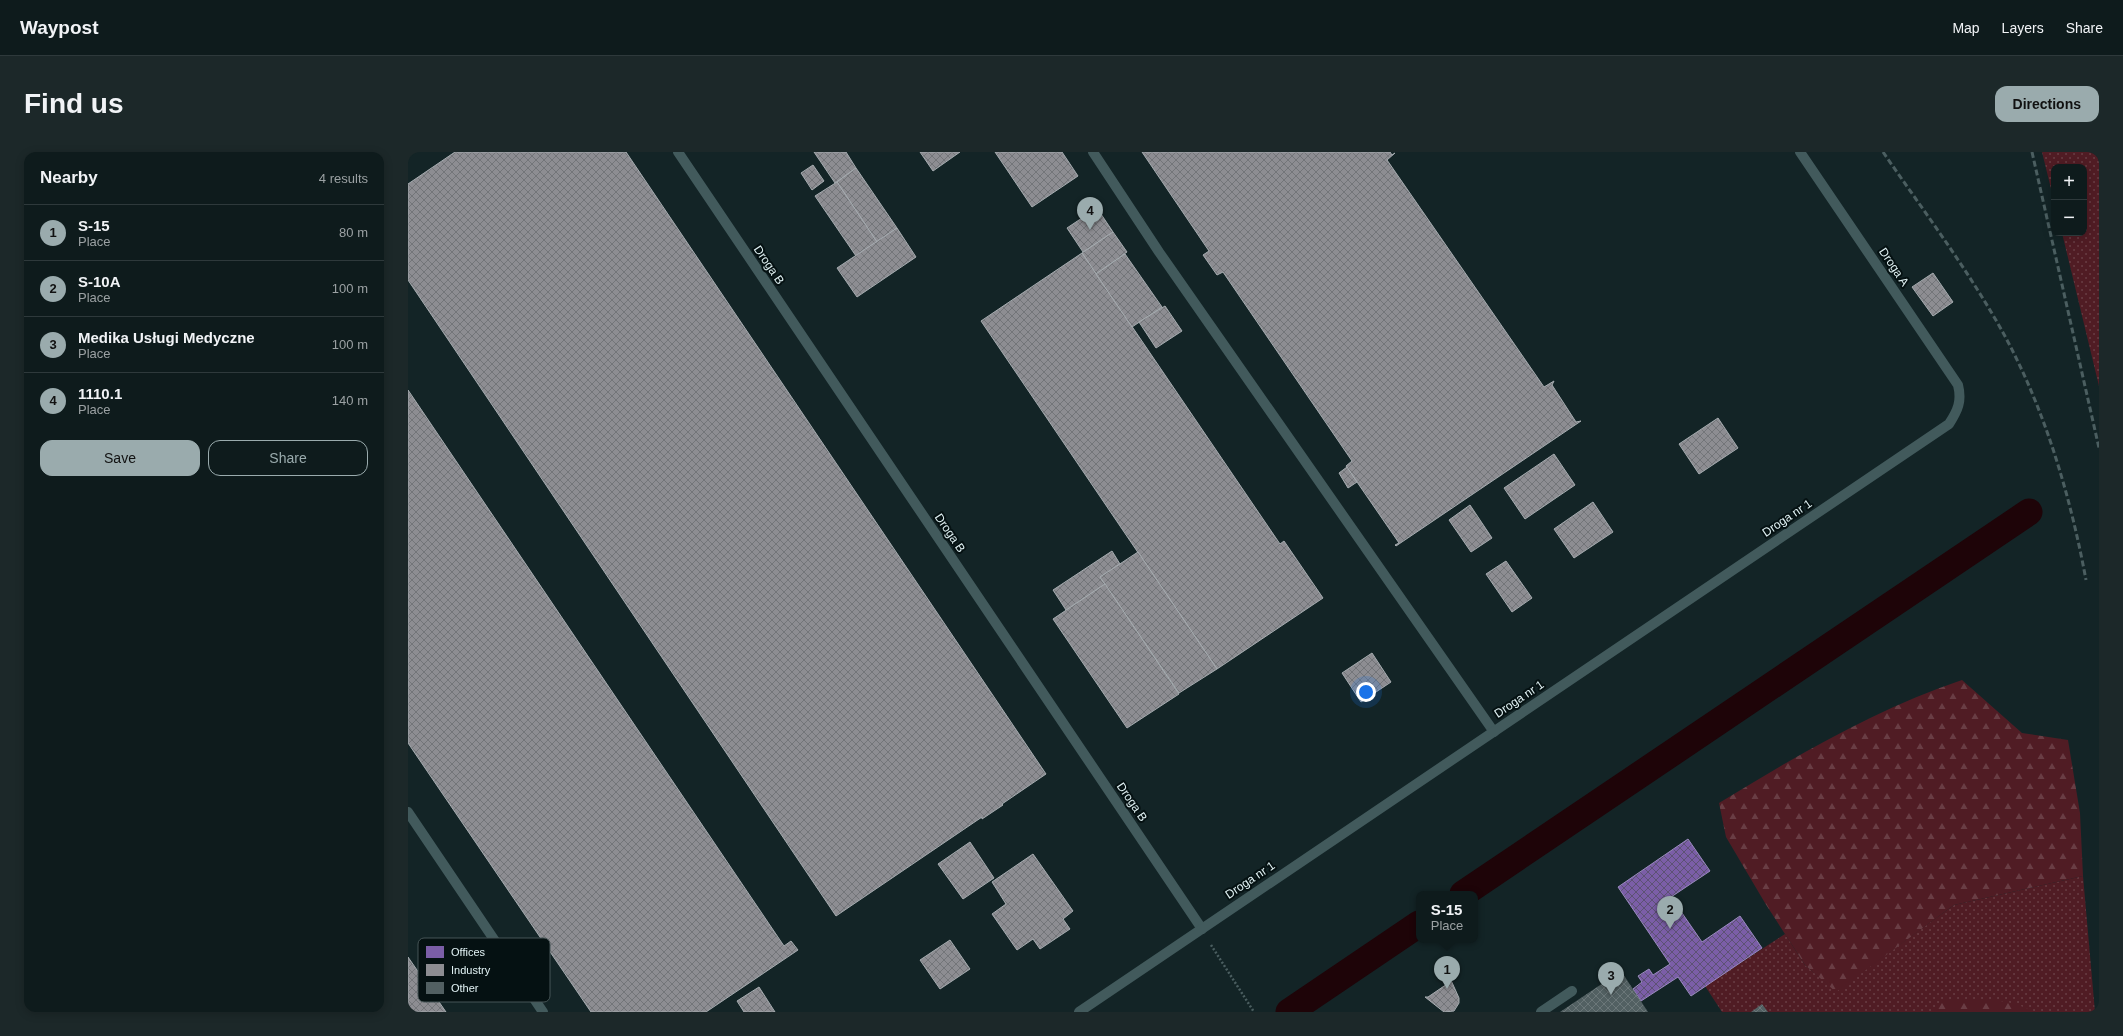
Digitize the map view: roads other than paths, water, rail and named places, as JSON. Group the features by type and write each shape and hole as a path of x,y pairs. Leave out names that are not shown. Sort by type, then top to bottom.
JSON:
{"lane":[{"name":"Droga B","path":"678,152 1202,929"},
{"path":"1093,152 1159,252 1494,732"},
{"name":"Droga A","path":"1800,152 1958,385 1961,398"},
{"name":"Droga nr 1","path":"1079,1012 1949,424 1958,412 1961,398"},
{"path":"408,812 492,938"},
{"path":"1541,1012 1572,991"},
{"path":"535,1002 542,1012"}],"waterway":[{"path":"1467,891 2029,512"},
{"path":"1289,1012 1416,926"}],"railway":[{"path":"1883,152 1944,239 1988,306 2016,358 2043,420 2054,451 2072,515 2086,580"},
{"path":"2032,152 2099,448"}],"place":[{"name":"1110.1","path":"1090,230"},
{"name":"S-10A","path":"1670,929"},
{"name":"S-15","path":"1447,989"},
{"name":"Medika Usługi Medyczne","path":"1611,995"}]}
